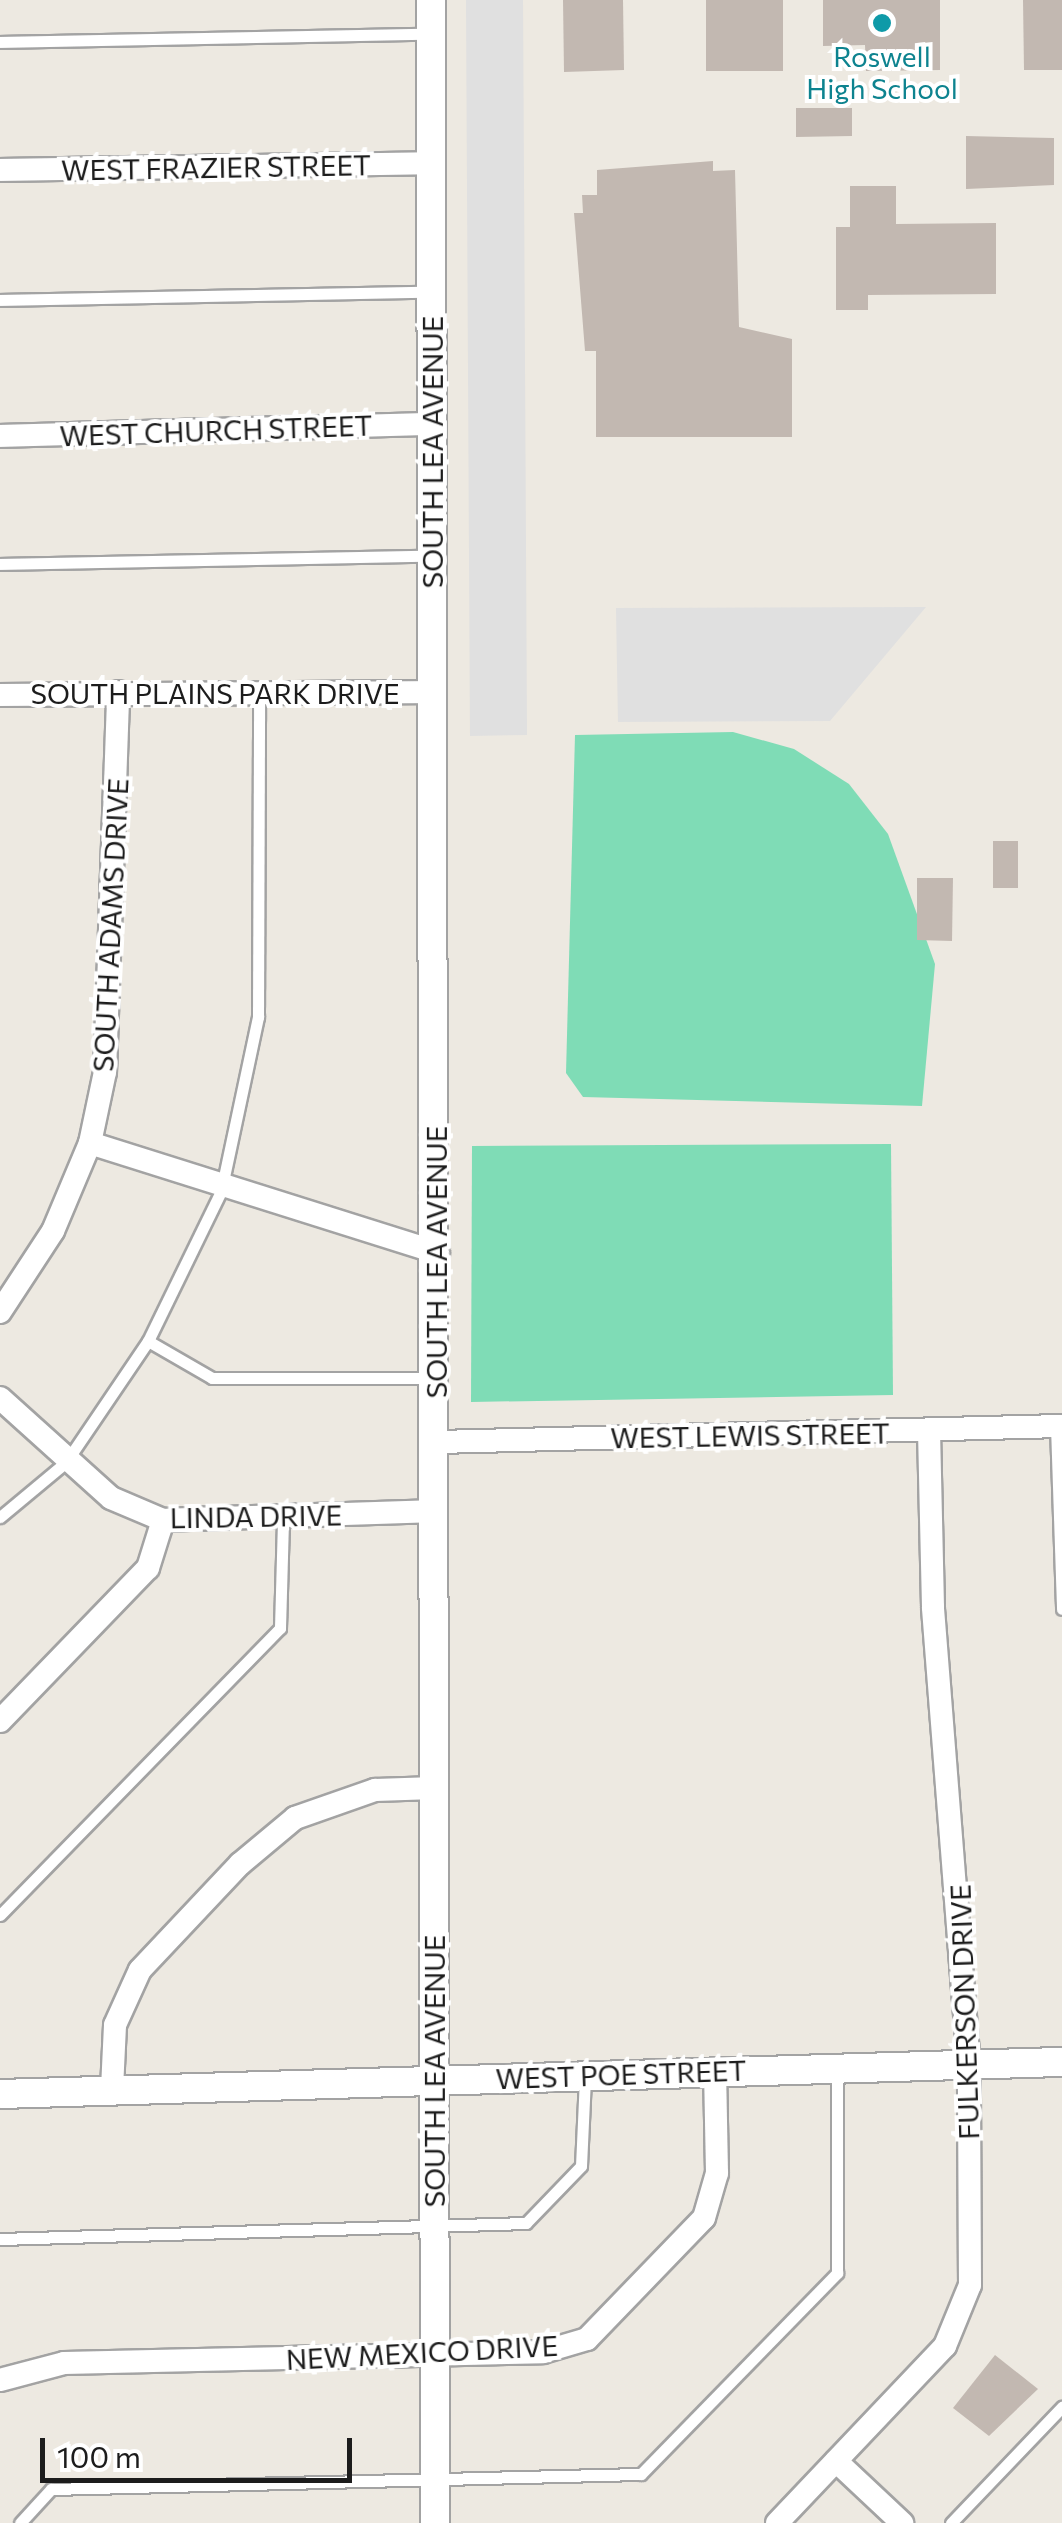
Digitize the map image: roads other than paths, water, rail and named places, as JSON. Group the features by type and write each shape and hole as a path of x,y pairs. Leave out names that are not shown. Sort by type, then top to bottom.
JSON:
{"street":[{"name":"SOUTH LEA AVENUE","path":"432,0 431,692 438,1253 434,1511 435,2523"},
{"name":"WEST FRAZIER STREET","path":"0,170 432,163"},
{"name":"WEST CHURCH STREET","path":"0,436 432,424"},
{"name":"SOUTH PLAINS PARK DRIVE","path":"0,695 259,690 431,692"},
{"name":"SOUTH ADAMS DRIVE","path":"0,1312 53,1231 90,1143 112,988 118,692"},
{"path":"90,1143 221,1191 438,1253"},
{"name":"LINDA DRIVE","path":"0,1398 110,1498 163,1520 434,1511"},
{"name":"WEST LEWIS STREET","path":"438,1442 1059,1426"},
{"name":"FULKERSON DRIVE","path":"777,2523 962,2317 969,2066 933,1607 929,1431"},
{"path":"0,1721 148,1568 163,1520"},
{"path":"112,2090 114,2025 140,1970 240,1864 295,1818 375,1790 434,1788"},
{"name":"WEST POE STREET","path":"0,2094 1062,2062"},
{"name":"NEW MEXICO DRIVE","path":"0,2380 64,2363 543,2352 610,2324 691,2240 713,2197 715,2070"},
{"path":"836,2461 902,2523"}],"lane":[{"path":"0,42 432,34"},
{"path":"0,300 432,292"},
{"path":"0,564 433,556"},
{"path":"0,1517 66,1462 148,1342 221,1191 258,1018 259,690"},
{"path":"148,1342 212,1378 435,1378"},
{"path":"1059,1426 1062,1609"},
{"path":"0,1915 280,1628 284,1518"},
{"path":"20,2523 51,2490 641,2474 655,2464 837,2273 837,2068"},
{"path":"0,2238 434,2226 538,2217 585,2154 585,2075"},
{"path":"951,2523 1062,2407"}],"place":[{"name":"Roswell High School","path":"882,23"}]}
